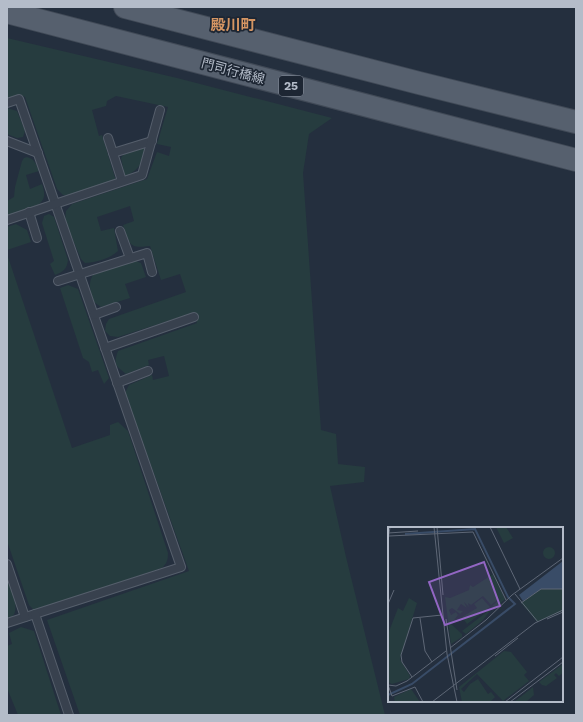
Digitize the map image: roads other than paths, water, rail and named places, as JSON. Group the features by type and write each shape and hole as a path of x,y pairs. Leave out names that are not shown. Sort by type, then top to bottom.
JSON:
{"main road":[{"path":"126,7 576,122"},
{"name":"門司行橋線","path":"7,12 576,160"}],"lane":[{"path":"7,104 19,99 181,567 7,623"},
{"path":"7,220 142,175 160,110"},
{"path":"108,138 122,181"},
{"path":"113,152 152,140"},
{"path":"7,141 38,153"},
{"path":"29,212 37,238"},
{"path":"120,231 130,258"},
{"path":"58,281 147,253 152,272"},
{"path":"94,315 116,307"},
{"path":"105,348 194,317"},
{"path":"117,383 148,371"},
{"path":"7,564 25,617"},
{"path":"35,614 70,715"}],"district":[{"name":"殿川町","path":"233,25"}]}
